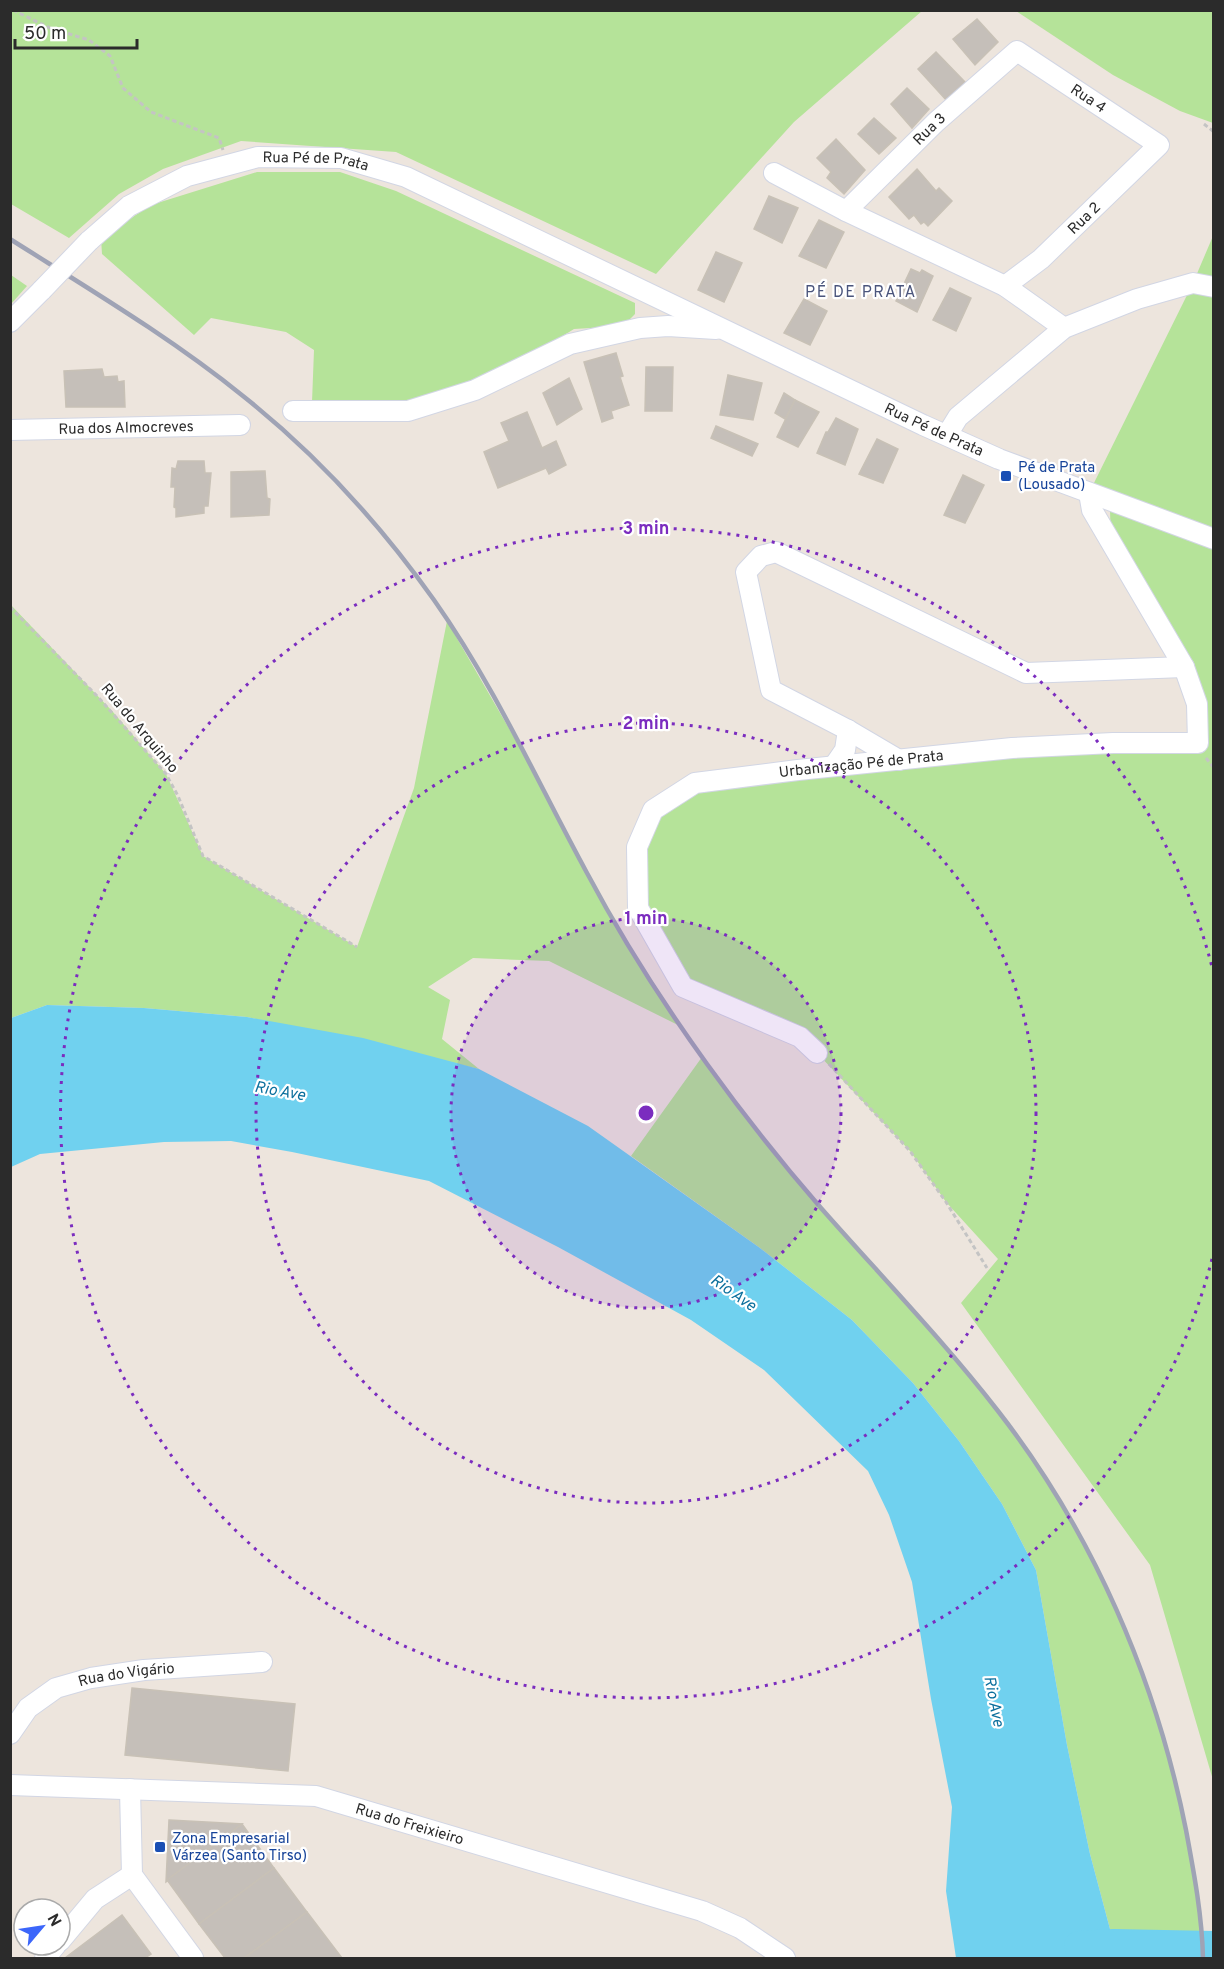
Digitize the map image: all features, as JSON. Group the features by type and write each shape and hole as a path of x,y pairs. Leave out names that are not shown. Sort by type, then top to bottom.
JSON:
{"street":[{"name":"Rua 4","path":"1017,51 1159,145"},
{"name":"Rua 3","path":"846,211 936,122 1017,51"},
{"name":"Rua 2","path":"1005,286 1041,259 1159,145"},
{"name":"Rua Pé de Prata","path":"10,322 89,241 129,206 187,176 258,157 341,158 406,177 999,459 1214,539"},
{"path":"774,173 846,211 1005,286 1064,328"},
{"path":"947,435 958,417 1064,328 1137,299 1193,283 1214,287"},
{"path":"640,328 652,314 654,303 650,293"},
{"name":"Rua Pé de Prata","path":"293,411 408,411 475,390 570,344 640,328 668,326 729,331"},
{"name":"Rua dos Almocreves","path":"10,430 240,425"},
{"name":"Urbanização Pé de Prata","path":"817,1053 800,1037 683,987 638,908 637,847 652,810 694,783 1012,748 1113,743 1198,743 1197,704 1184,667 1092,510 1089,493"},
{"path":"1111,542 1110,510 1113,502"},
{"path":"899,760 848,730 771,690 746,572 761,556 776,552 1026,673 1184,667"},
{"path":"834,766 845,750 848,730"},
{"name":"Rua do Vigário","path":"10,1734 28,1708 56,1688 91,1678 144,1670 262,1662"},
{"name":"Rua do Freixieiro","path":"10,1785 316,1796 702,1911 740,1928 785,1959"},
{"path":"130,1789 132,1875 193,1959"},
{"path":"72,1927 95,1899 132,1875"}],"path":[{"path":"13,10 50,28 89,40 110,56 123,88 151,112 219,138 228,165"},
{"path":"1204,124 1214,132"},
{"name":"Rua do Arquinho","path":"10,607 99,698 166,774 178,796 203,856 357,947"},
{"path":"817,1053 910,1151 946,1202 987,1268"}],"green space":[{"path":"11,10 922,11 794,122 656,274 396,152 241,141 163,169 119,194 69,238 11,204"},
{"path":"1016,11 1213,11 1213,123 1180,111 1113,75"},
{"path":"257,172 340,172 396,191 635,303 635,314 623,326 574,329 475,390 396,404 312,402 314,350 286,332 211,318 194,335 102,254 101,238 151,205"},
{"path":"1213,236 1213,539 1089,493 1193,283"},
{"path":"11,275 27,286 11,304"},
{"path":"1110,510 1213,547 1213,1780 1150,1565 961,1303 998,1259 946,1202 910,1151 817,1053 683,987 638,908 653,810 695,783 1198,743 1197,704 1111,542"},
{"path":"10,604 113,712 166,774 203,856 357,947 414,788 447,621 533,770 610,915 682,1027 549,961 473,958 428,987 450,1000 442,1039 479,1069 247,1017 144,1008 47,1005 11,1018"},
{"path":"702,1057 804,1188 977,1384 1025,1447 1081,1538 1127,1634 1162,1734 1190,1852 1203,1952 1114,1944 1090,1854 1067,1745 1036,1570 1002,1504 959,1441 913,1383 852,1320 760,1248 631,1156"}],"water":[{"name":"Rio Ave","path":"47,1005 144,1008 247,1017 363,1038 479,1069 588,1126 760,1248 852,1320 913,1383 959,1441 1002,1504 1036,1570 1067,1745 1090,1854 1117,1958 956,1958 946,1891 952,1807 912,1582 889,1515 868,1471 764,1370 691,1320 558,1247 429,1181 231,1141 164,1142 40,1154 11,1167 11,1018"}],"building":[{"path":"977,19 998,42 975,65 953,39"},
{"path":"936,52 965,82 947,101 918,69"},
{"path":"907,88 929,109 912,128 891,104"},
{"path":"874,118 896,138 879,154 858,134"},
{"path":"836,139 865,170 844,194 827,178 831,172 817,158"},
{"path":"917,169 936,191 939,188 952,201 928,226 924,222 921,224 914,215 909,219 889,197"},
{"path":"769,196 798,208 782,243 754,229"},
{"path":"819,220 844,232 826,268 799,256"},
{"path":"716,252 742,263 724,302 698,290"},
{"path":"911,269 920,273 922,270 933,276 917,312 896,301"},
{"path":"950,288 971,298 956,331 933,320"},
{"path":"804,299 827,311 810,345 784,333"},
{"path":"616,353 623,376 620,377 629,405 611,411 613,418 602,422 584,362"},
{"path":"646,367 673,367 672,411 645,411"},
{"path":"102,369 104,377 117,376 118,382 124,381 125,407 66,407 64,371"},
{"path":"728,375 762,383 753,420 720,415"},
{"path":"569,378 582,409 557,425 543,393"},
{"path":"784,393 795,400 785,419 775,413"},
{"path":"795,400 819,412 798,447 777,437"},
{"path":"527,412 542,448 556,441 566,465 549,474 546,468 498,488 484,452 509,441 501,423"},
{"path":"836,418 858,429 845,465 817,453 826,432"},
{"path":"716,426 758,444 752,456 711,438"},
{"path":"877,439 898,449 883,483 859,474"},
{"path":"178,461 204,461 205,473 211,473 208,506 204,506 204,513 176,517 175,487 171,487 172,468 176,469"},
{"path":"265,471 267,498 270,499 269,515 231,517 231,472"},
{"path":"963,475 984,485 965,523 944,515"},
{"path":"132,1688 295,1704 288,1771 125,1755"},
{"path":"169,1820 242,1824 166,1882"},
{"path":"242,1824 274,1868 199,1924 167,1880"},
{"path":"274,1868 307,1912 244,1958 225,1958 199,1924"},
{"path":"307,1912 342,1958 244,1958"},
{"path":"122,1915 151,1954 145,1958 65,1958 72,1957 72,1953"}],"waterway":[{"path":"1079,1946 1114,1944 1214,1946"}],"railway":[{"path":"10,239 158,334 243,396 321,466 392,544 456,632 496,699 600,898 691,1041 734,1101 777,1155 955,1359 998,1411 1032,1458 1091,1557 1138,1663 1157,1718 1186,1830 1195,1878 1203,1958"}],"place":[{"name":"Pé de Prata (Lousado)","path":"1006,476"},
{"name":"Zona Empresarial Várzea (Santo Tirso)","path":"160,1847"}],"district":[{"name":"PÉ DE PRATA","path":"861,291"}]}
